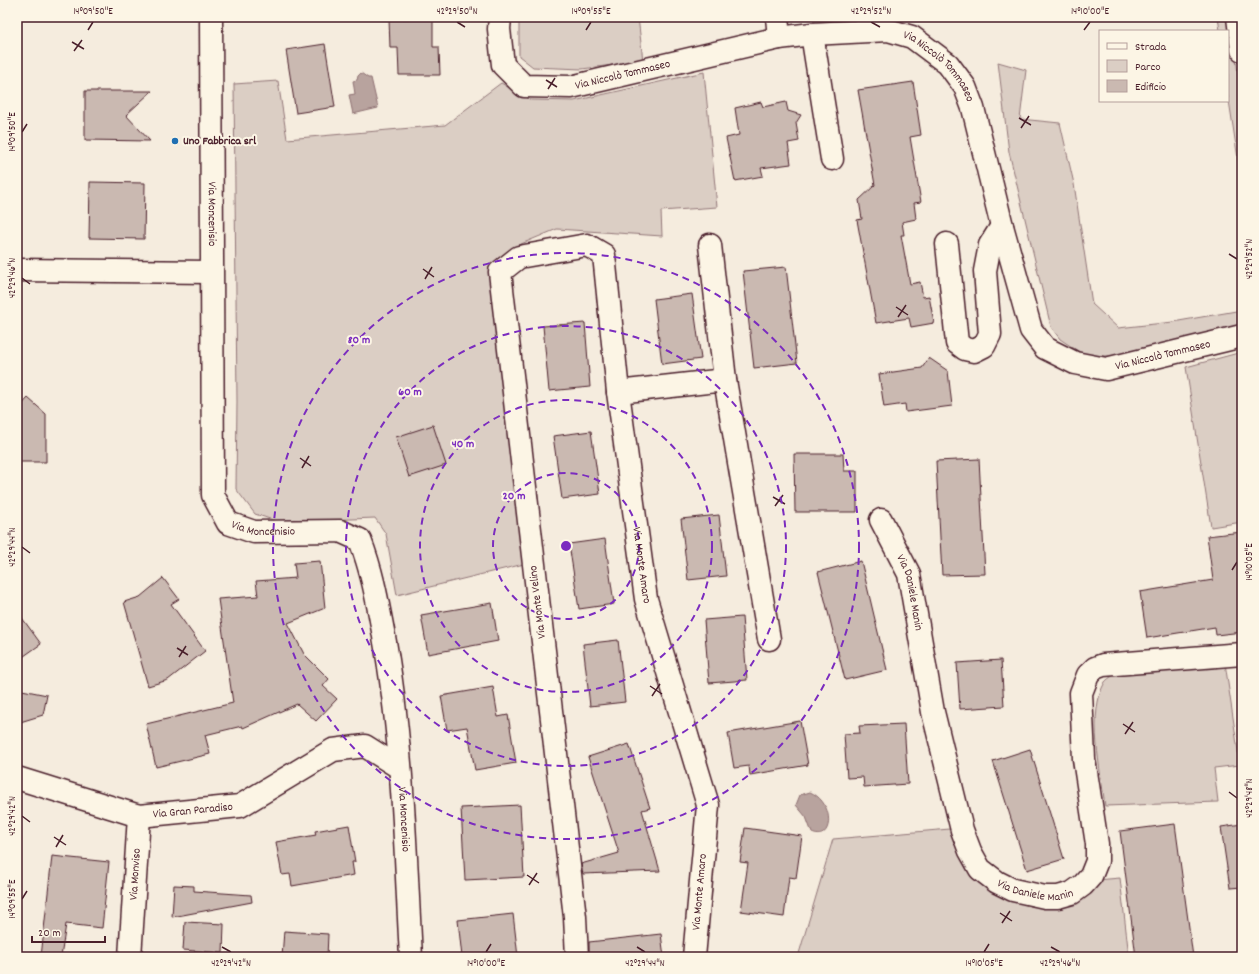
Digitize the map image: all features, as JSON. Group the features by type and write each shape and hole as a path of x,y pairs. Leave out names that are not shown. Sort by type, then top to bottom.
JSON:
{"street":[{"name":"Via Moncenisio","path":"211,17 213,495 228,523 254,532 340,531 360,540 370,565 392,680 400,768 411,957"},
{"name":"Via Niccolò Tommaseo","path":"500,17 499,29 503,65 524,86 571,87 779,38 812,34 888,30 912,37 948,64 965,87 973,108 1002,226 1031,330 1045,348 1069,360 1106,369 1242,336"},
{"path":"776,17 779,38"},
{"path":"1238,17 1242,50"},
{"path":"812,34 832,159"},
{"path":"947,244 957,343 965,349 974,351 984,346 990,334 985,271 990,245 1002,226"},
{"name":"Via Monte Amaro","path":"519,257 587,245 604,255 618,392 646,599 708,805 694,957"},
{"path":"710,245 725,380 769,639"},
{"name":"Via Monte Velino","path":"519,257 500,272 575,917 578,957"},
{"path":"17,270 211,272"},
{"path":"618,392 725,380"},
{"name":"Via Daniele Manin","path":"881,520 909,574 933,712 962,830 970,851 980,869 997,882 1013,890 1045,897 1058,897 1072,893 1087,880 1097,861 1097,844 1083,752 1081,693 1088,675 1095,668 1103,665 1242,654"},
{"name":"Via Gran Paradiso","path":"17,778 139,816 240,806 333,750 365,746 400,768"},
{"name":"Via Monviso","path":"130,957 139,816"}],"green space":[{"path":"519,17 638,17 643,61 582,69 533,67 519,56"},
{"path":"1218,17 1230,17 1242,102 1242,185 1229,100 1229,30 1220,30"},
{"path":"998,62 1026,70 1020,119 1060,123 1074,184 1092,304 1118,328 1173,322 1242,310 1242,331 1128,357 1084,355 1060,339 1051,327 1009,152"},
{"path":"704,72 717,207 661,211 662,236 557,229 521,244 491,275 524,564 397,595 386,534 375,518 279,522 255,514 236,489 237,402 234,84 278,81 287,139 445,125 501,83 531,100 574,101"},
{"path":"1242,352 1242,522 1211,527 1186,367"},
{"path":"1225,663 1240,765 1214,768 1218,802 1105,806 1098,760 1096,726 1100,695 1105,682 1117,673"},
{"path":"950,829 963,855 1015,901 1097,880 1120,878 1129,957 798,957 833,839"}],"shaded area":[{"path":"361,73 368,78 371,78 378,108 353,114 349,95 355,94 353,81 357,80"},
{"path":"810,792 818,797 828,812 829,820 827,827 824,832 819,835 812,833 806,817 796,805 800,795"}],"building":[{"path":"433,18 433,47 439,47 440,75 399,75 398,48 390,48 389,19"},
{"path":"325,44 335,107 296,113 286,50"},
{"path":"913,82 921,135 910,137 921,202 914,203 916,219 902,222 904,235 901,235 910,284 920,282 923,297 929,296 934,323 911,327 909,318 876,323 857,220 862,219 859,200 875,185 858,90"},
{"path":"85,91 152,91 126,115 150,141 85,140"},
{"path":"761,102 763,107 786,102 788,111 801,115 796,123 799,141 788,143 791,164 761,168 763,176 735,181 726,138 739,135 735,108"},
{"path":"90,182 145,183 144,239 89,238"},
{"path":"786,267 797,363 754,368 743,271"},
{"path":"692,294 701,359 662,364 654,299"},
{"path":"585,323 590,387 549,391 543,326"},
{"path":"929,358 948,371 952,406 906,412 905,404 884,407 879,374 922,368"},
{"path":"28,398 46,414 46,462 17,462 17,410"},
{"path":"433,425 446,465 409,477 396,437"},
{"path":"591,431 600,494 562,499 553,436"},
{"path":"794,454 843,454 844,471 857,471 857,512 795,512"},
{"path":"979,459 985,574 942,575 936,461"},
{"path":"719,515 726,576 688,580 681,519"},
{"path":"1242,532 1242,632 1216,635 1215,627 1147,638 1140,592 1213,580 1207,536"},
{"path":"605,539 614,604 579,609 569,544"},
{"path":"320,561 325,608 288,623 304,654 329,679 323,686 337,699 316,721 297,704 243,728 242,726 205,735 210,754 156,767 146,724 233,703 218,599 258,596 256,581 296,578 294,563"},
{"path":"861,561 887,670 845,680 818,572"},
{"path":"163,578 179,599 171,604 205,651 168,680 148,686 124,602 140,597"},
{"path":"492,603 498,641 428,654 421,615"},
{"path":"17,611 41,644 17,661"},
{"path":"742,617 747,680 709,683 704,620"},
{"path":"618,640 625,702 590,706 583,644"},
{"path":"1001,660 1004,706 960,709 957,663"},
{"path":"493,687 498,717 508,715 516,763 475,770 467,727 447,730 441,696"},
{"path":"17,689 47,695 43,715 17,723"},
{"path":"800,721 808,765 750,775 749,766 734,768 728,733"},
{"path":"904,724 908,784 864,787 863,777 847,778 844,734 860,733 859,726"},
{"path":"629,744 650,808 642,810 660,871 583,874 581,864 619,853 588,757"},
{"path":"1030,749 1064,859 1027,870 993,761"},
{"path":"520,805 524,877 465,880 461,808"},
{"path":"1175,824 1193,957 1136,957 1120,831"},
{"path":"1242,824 1242,887 1230,888 1221,827"},
{"path":"349,825 355,862 352,862 354,875 292,886 290,874 282,875 276,842 316,835 315,831"},
{"path":"745,828 802,836 796,878 789,877 784,917 741,911 748,863 740,862"},
{"path":"52,856 109,862 102,928 66,924 61,957 41,957"},
{"path":"174,885 194,886 194,891 251,895 252,902 172,917"},
{"path":"513,914 518,957 462,957 458,920"},
{"path":"185,922 224,924 223,953 183,950"},
{"path":"284,931 328,934 327,957 282,957"},
{"path":"661,934 664,957 589,957 589,942"}],"place":[{"name":"Uno Fabbrica srl","path":"175,141"}]}
